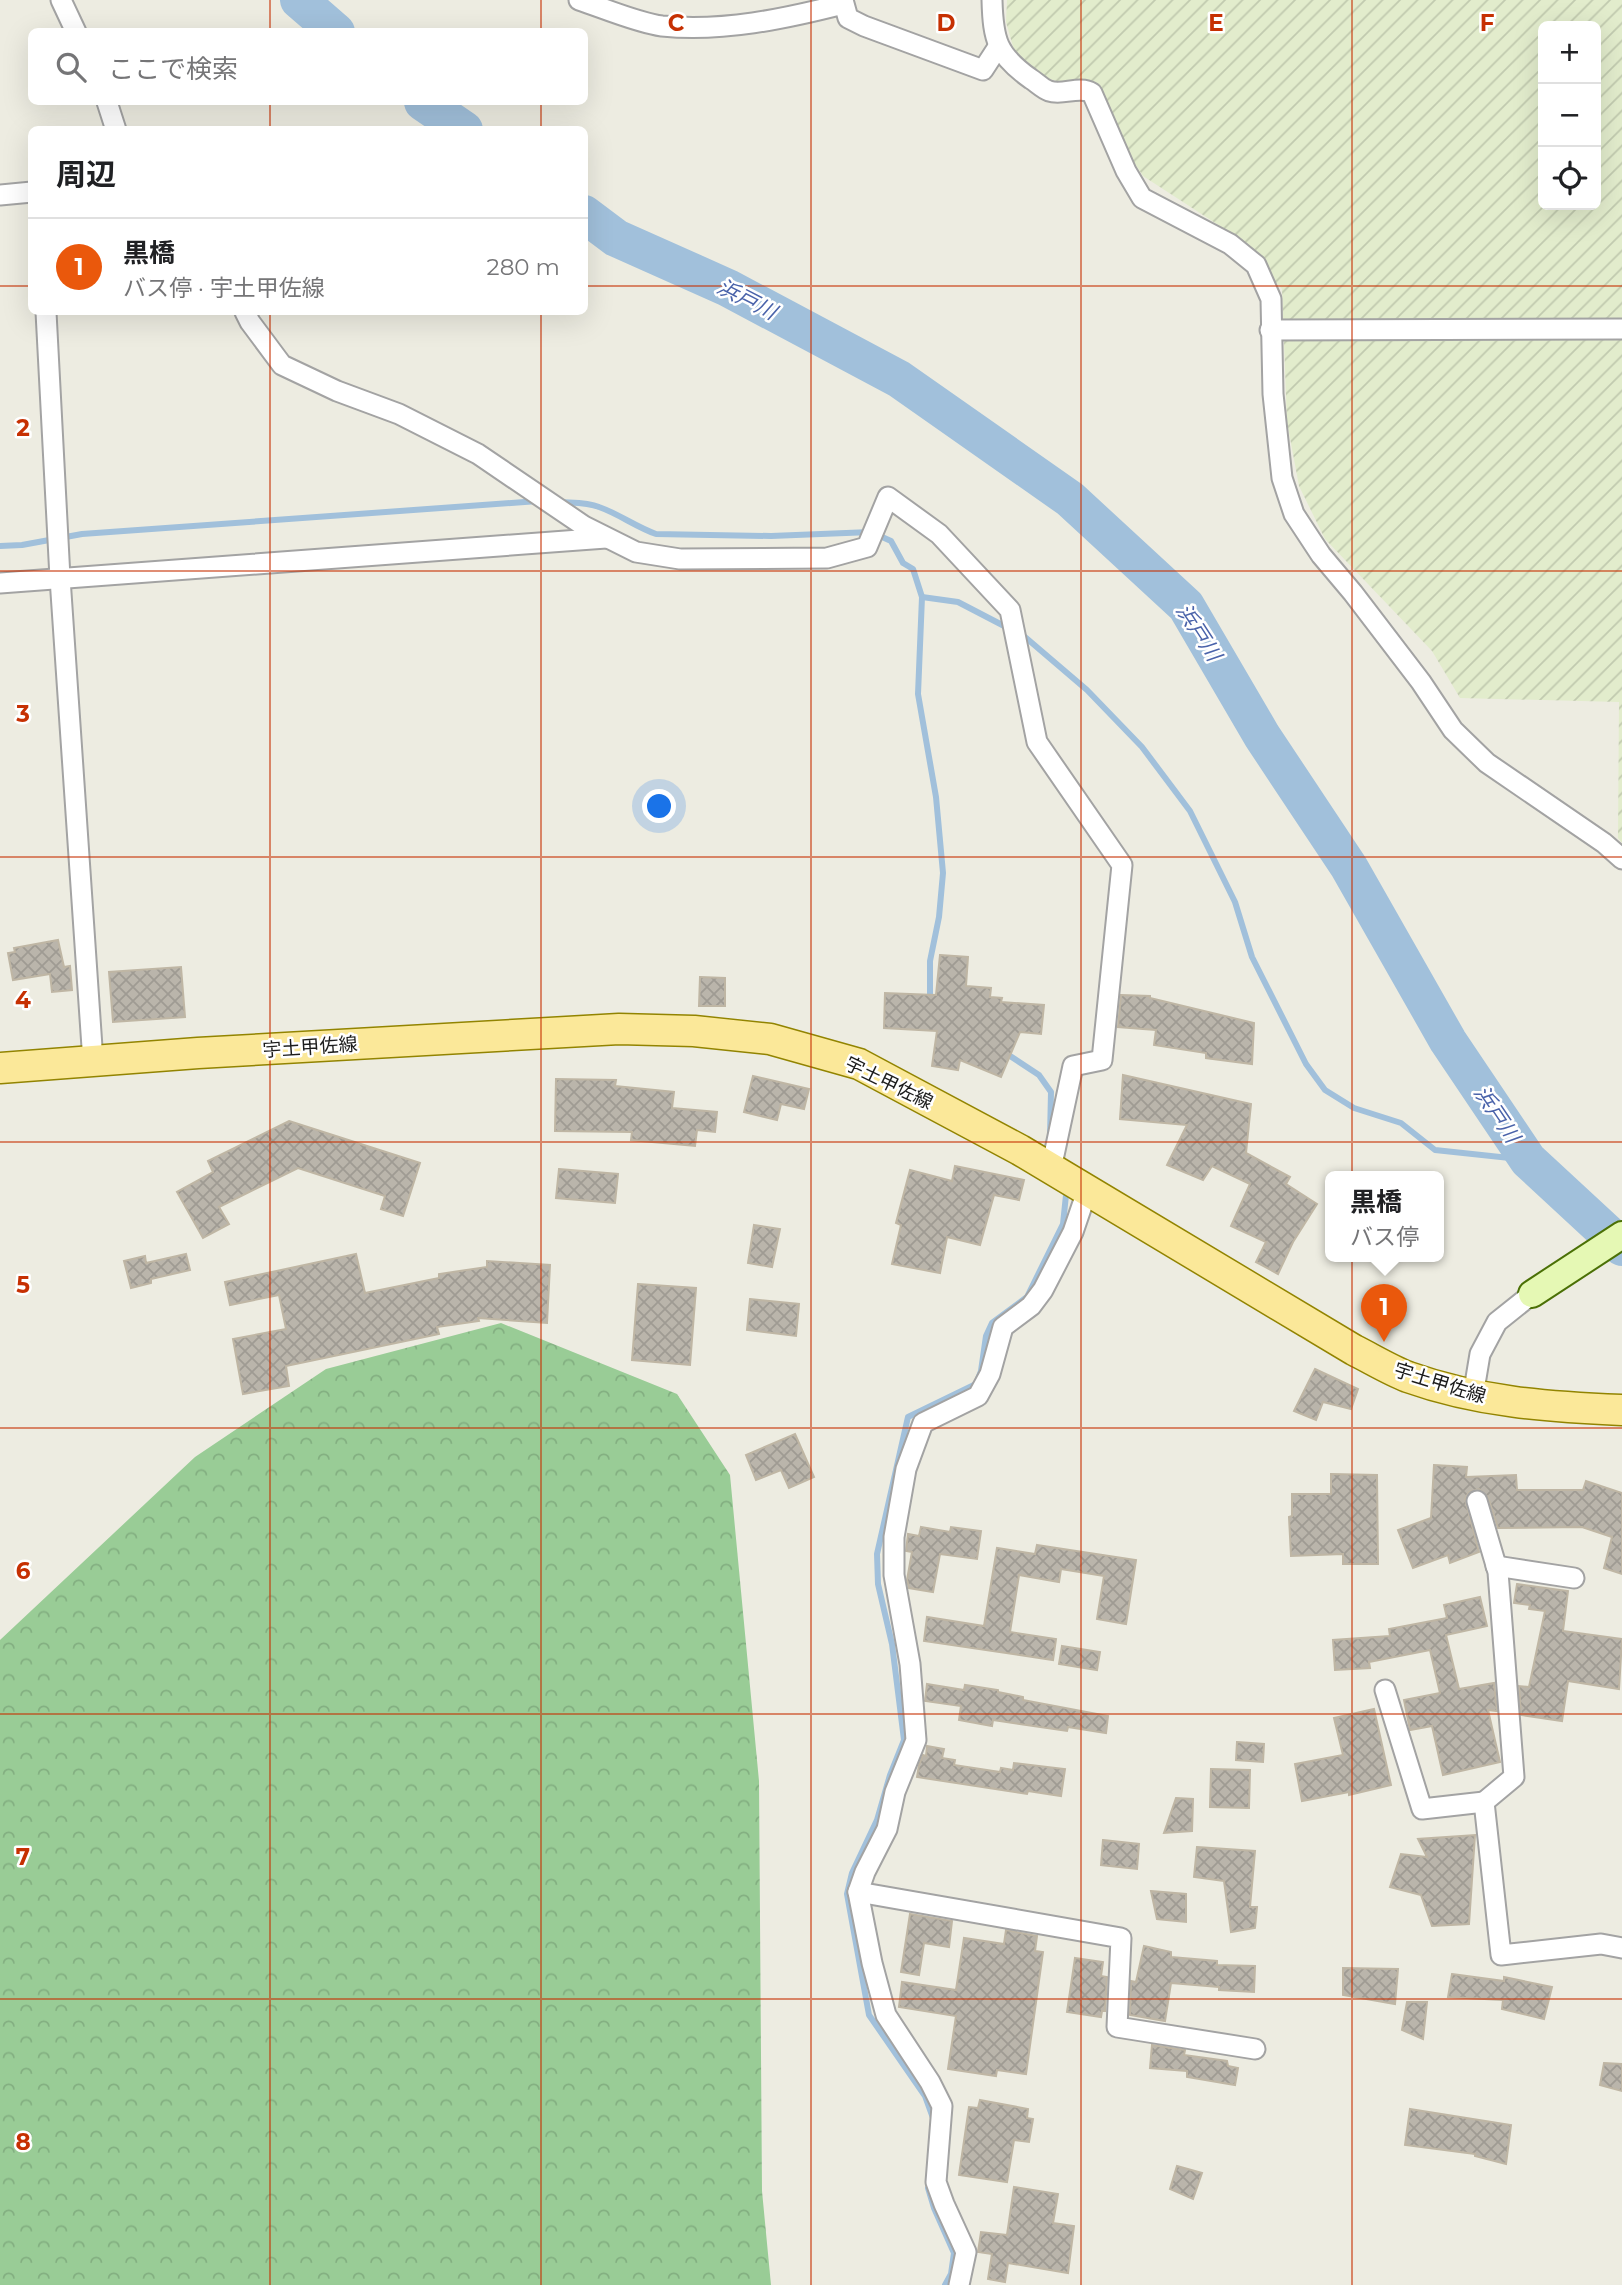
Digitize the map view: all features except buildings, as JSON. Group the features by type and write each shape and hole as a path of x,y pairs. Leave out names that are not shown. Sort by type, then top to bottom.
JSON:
{"main road":[{"name":"宇土甲佐線","path":"0,1068 620,1029 694,1031 770,1039 859,1064 1020,1150 1354,1350 1406,1376 1473,1396 1549,1406 1622,1410"}],"street":[{"path":"61,0 74,28"},
{"path":"579,0 660,26 721,27 794,17 843,2 848,18 864,26 983,71 998,47"},
{"path":"992,0 993,30 998,47 1013,66 1050,92 1086,89 1092,93 1126,171 1142,198 1230,244 1256,265 1271,299 1274,406 1282,478 1294,514 1321,555 1387,638 1453,730 1487,763 1604,843 1622,859"},
{"path":"108,105 115,126"},
{"path":"0,195 28,192"},
{"path":"46,315 60,578 93,1062"},
{"path":"246,315 282,365 337,391 399,414 478,454 584,526 636,552 680,559 827,558 867,547 888,497 939,534 1010,610 1037,742 1122,865 1102,1060 1073,1066 1051,1169"},
{"path":"1270,330 1622,329"},
{"path":"0,583 607,538"},
{"path":"958,2285 966,2252 936,2182 942,2106 930,2082 886,2015 872,1963 858,1892 887,1829 895,1792 916,1740 910,1664 894,1575 894,1537 906,1469 923,1423 978,1396 990,1374 1003,1328 1031,1306 1043,1290 1073,1231 1087,1191"},
{"path":"1473,1396 1480,1354 1497,1322 1532,1294 1622,1235"},
{"path":"1385,1690 1422,1809 1484,1802 1514,1777 1496,1566 1477,1501"},
{"path":"1496,1566 1574,1578"},
{"path":"1484,1802 1501,1955 1601,1944 1622,1948"},
{"path":"858,1892 1121,1938 1117,2028 1255,2049"}],"green space":[{"path":"1007,0 1622,0 1622,843 1618,838 1619,702 1460,698 1432,651 1325,539 1299,486 1287,422 1282,289 1223,228 1143,176 1086,89 1020,71 1006,22"},
{"path":"501,1323 677,1394 730,1475 759,1781 762,2191 771,2285 0,2285 0,1640 195,1457 326,1369"}],"waterway":[{"name":"浜戸川","path":"299,0 331,28"},
{"name":"浜戸川","path":"427,105 458,126"},
{"name":"浜戸川","path":"588,217 616,238 728,288 899,379 1070,499 1186,606 1262,736 1349,867 1448,1041 1528,1160 1622,1247"},
{"path":"0,546 22,545 82,534 538,501"},
{"path":"559,502 594,505 656,534 771,536 871,532 891,541 903,563 913,569 922,597 918,694 936,797 943,873 939,917 930,961 930,1002"},
{"path":"922,597 958,602 1008,628"},
{"path":"1018,633 1087,690 1142,747 1190,811 1235,902 1252,957 1306,1064 1325,1090 1354,1108 1401,1123 1435,1150 1528,1160"},
{"path":"1004,1052 1039,1075 1051,1092 1050,1137"},
{"path":"933,2118 925,2096 869,2015 847,1894 852,1873 877,1820 904,1740 892,1644 878,1584 877,1554 908,1417 976,1384 981,1371 986,1336 992,1323 1027,1297 1063,1224 1066,1195 1064,1188"},
{"path":"928,2188 954,2253 951,2274 945,2285"}],"place":[{"name":"黒橋","path":"1384,1342"}]}
